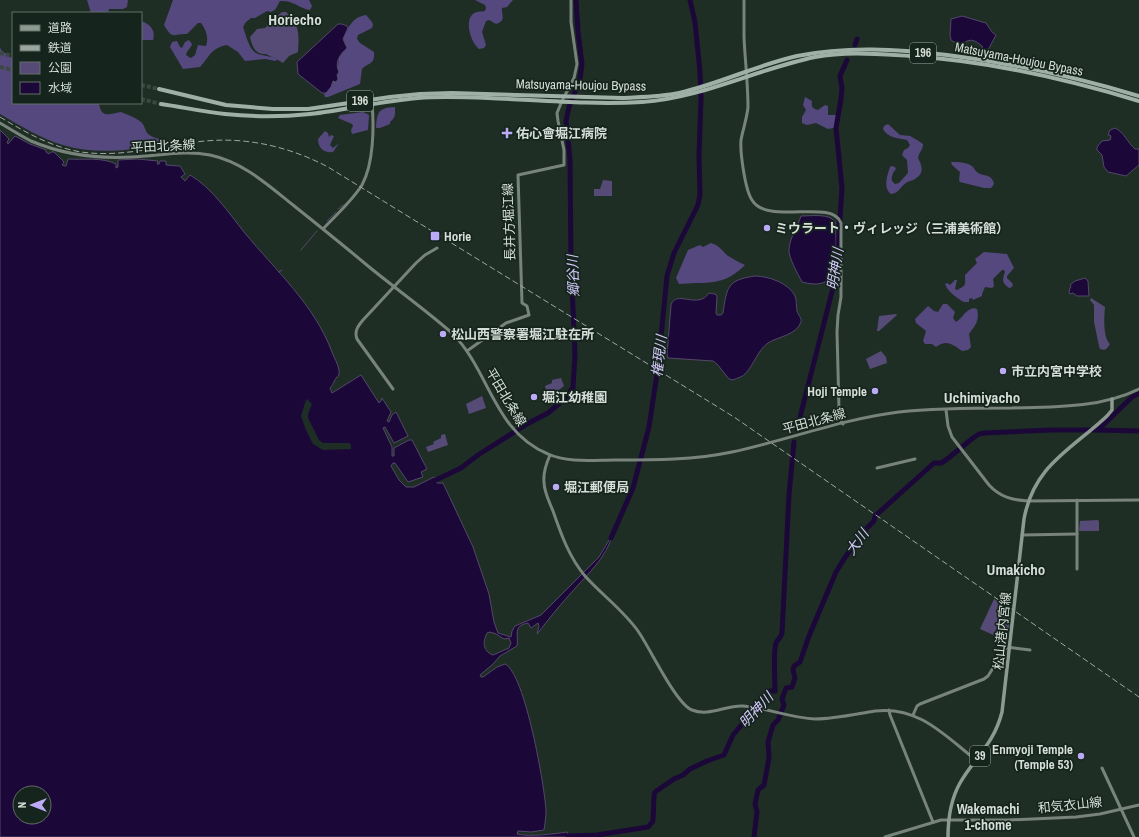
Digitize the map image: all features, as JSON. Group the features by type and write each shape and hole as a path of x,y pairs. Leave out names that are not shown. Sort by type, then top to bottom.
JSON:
{"highway":[{"name":"Matsuyama-Houjou Bypass","path":"565,98 575,101 643,102 679,97 782,60 817,53 848,50 902,51 968,58 1062,75 1139,96"},
{"name":"Matsuyama-Houjou Bypass","path":"746,74 818,57 845,54 882,54 937,58 989,65 1061,80 1139,101"},
{"name":"Matsuyama-Houjou Bypass","path":"159,89 226,104 273,109 308,109 372,102"},
{"name":"Matsuyama-Houjou Bypass","path":"161,104 225,114 259,116 309,114 420,94 452,93 565,98 577,96 642,97 696,91"}],"main road":[{"name":"長井方堀江線","path":"467,351 506,323 529,315 527,306 522,303 518,175 564,165 564,150 557,113 574,78 577,64 571,0"},
{"path":"744,0 747,112 741,147 747,187 752,200 761,208 770,211 835,214 841,223 841,297 837,332 839,408 840,418 843,424"},
{"path":"323,229 353,196 365,178 370,157 372,102"},
{"name":"平田北条線","path":"0,122 31,140 62,152 82,156 110,158 176,152 193,153 218,157 240,166 253,174 323,229 451,332 467,351 513,430 531,445 550,455 564,459 675,460 731,452 883,414 912,411 1070,406 1112,399 1139,389"},
{"path":"393,389 359,342 356,333 358,325 416,263 425,255 437,248"},
{"name":"松山港内宮線","path":"948,837 952,803 959,785 988,745 1000,722 1004,705 1022,535 1028,501 1040,476 1054,461 1112,410 1112,399"},
{"path":"946,410 949,432 957,445 997,493 1012,499 1028,501 1139,500"},
{"path":"550,455 544,476 545,490 565,542 587,577 632,624 675,693 688,708 696,712 706,713 731,707 752,708 822,719 889,710 913,714 932,725 976,760"},
{"path":"877,468 915,458"},
{"path":"1077,500 1077,569"},
{"path":"1022,535 1077,534"},
{"path":"913,714 917,706 920,704 984,679 988,676 1005,649 1030,650"},
{"path":"889,710 933,822"},
{"path":"1102,768 1134,837"},
{"name":"和気衣山線","path":"885,837 941,820 1008,820 1076,817 1100,814 1139,805"}],"green space":[{"path":"282,12 286,12 294,21 298,30 299,40 298,52 289,56 283,63 266,54 259,53 253,47 250,37 257,29 265,28"},
{"path":"603,180 612,181 612,196 594,196 594,189 600,189"},
{"path":"1091,298 1105,307 1105,332 1110,344 1105,350 1100,349 1099,346 1094,322 1094,305 1090,300"},
{"path":"897,315 879,331 877,331 879,316"},
{"path":"881,351 886,357 887,363 870,369 866,359"},
{"path":"561,378 564,386 548,398 545,386 552,383 552,380"},
{"path":"482,396 486,408 469,414 466,404"},
{"path":"445,434 448,445 428,452 426,447 434,444 433,442 441,438 441,435"},
{"path":"1098,520 1099,531 1079,531 1080,521"},
{"path":"994,599 1011,611 1007,641 980,629"}],"shaded area":[{"path":"87,0 128,0 127,7 123,9 109,9 108,12 91,12"},
{"path":"173,0 309,0 312,6 310,10 289,2 280,1 275,10 271,12 267,11 255,18 251,18 246,22 243,27 252,50 258,54 277,59 276,61 265,59 245,61 238,52 227,45 214,50 200,67 183,69 170,47 172,42 177,41 182,48 185,42 189,40 192,44 186,55 191,58 195,55 198,45 206,46 207,37 206,31 201,23 198,23 187,34 172,35 167,30 164,25"},
{"path":"475,0 513,0 507,7 502,8 503,17 501,21 496,24 489,20 486,21 482,32 486,45 484,48 479,49 471,37 469,22 470,17 474,13 485,11 486,8 485,5"},
{"path":"366,15 372,22 372,28 358,35 357,39 360,43 374,52 374,59 362,69 360,84 325,97 324,94 337,75 339,57 347,48 343,39 347,31 357,18"},
{"path":"142,22 152,28 154,33 153,40 142,40"},
{"path":"0,47 1,50 12,58 12,104 99,104 104,113 109,114 121,112 140,121 151,136 172,141 170,144 103,151 76,148 63,145 39,135 0,114"},
{"path":"805,97 812,101 812,106 815,109 818,110 825,105 828,106 828,115 837,115 834,128 828,129 816,123 807,125 802,123 802,117 806,110 803,105"},
{"path":"395,107 395,115 390,124 376,128 378,114 385,108"},
{"path":"363,112 369,115 368,130 352,134 352,124 338,118 340,115"},
{"path":"888,124 900,135 910,136 923,144 918,158 922,169 920,174 918,177 907,182 896,192 891,194 886,185 890,167 895,167 896,169 892,175 892,181 895,184 899,183 908,173 907,160 902,155 904,150 910,145 907,140 894,137 885,132 883,129 884,126"},
{"path":"325,131 328,133 329,137 331,135 334,136 330,145 333,148 339,143 333,152 324,151 319,145 318,139"},
{"path":"951,162 971,165 980,174 991,177 994,184 991,188 984,188 960,182 960,172 952,165"},
{"path":"711,243 718,246 728,256 745,265 734,275 716,282 679,284 676,278 688,250 700,245 703,247"},
{"path":"984,252 1007,254 1014,268 1007,276 1013,284 1012,287 1009,288 1005,285 1003,279 1005,272 1002,270 993,279 994,286 992,288 985,287 982,296 973,300 972,298 969,299 969,302 964,302 950,292 945,284 947,283 950,285 957,280 955,289 957,290 964,286 965,275 977,263 975,259"},
{"path":"943,304 947,304 955,312 953,318 956,322 968,310 974,308 977,309 978,316 975,325 969,334 971,347 968,350 962,351 949,343 943,343 936,347 932,344 925,344 923,341 926,331 916,323 915,319 928,306 934,311 938,312"}],"water":[{"path":"962,16 986,23 996,35 987,52 982,46 973,40 963,44 951,40 951,19"},
{"path":"338,24 347,26 348,28 343,39 347,48 337,62 339,72 337,75 338,79 336,82 333,81 331,87 326,93 322,93 298,74 297,62"},
{"path":"1115,128 1121,132 1135,149 1139,149 1139,165 1126,176 1108,172 1104,167 1102,155 1097,150 1097,147 1102,141 1110,140 1111,137 1108,135 1110,130"},
{"path":"0,130 9,139 7,142 8,144 15,136 46,150 49,154 54,152 64,162 62,165 65,166 68,159 105,160 116,164 116,168 118,167 118,160 137,159 158,161 157,164 159,164 160,161 166,161 166,165 180,166 185,174 181,177 185,181 190,175 212,193 305,303 315,318 339,369 339,375 330,388 332,393 361,375 379,403 382,398 391,412 387,421 389,422 392,415 396,412 408,436 394,443 385,427 383,428 392,447 392,456 394,456 394,448 409,440 412,440 427,469 421,472 423,477 408,482 395,463 393,463 391,466 399,480 406,487 414,487 434,477 437,483 443,483 473,547 489,594 494,622 498,633 511,637 515,626 541,615 599,557 614,532 606,550 596,565 537,634 539,626 538,623 531,628 528,623 520,626 517,632 517,646 500,656 480,675 483,677 497,667 505,664 512,672 520,688 533,732 545,798 546,813 544,830 531,832 518,831 517,834 535,835 567,832 568,837 0,837","holes":["490,632 504,639 509,638 511,643 509,648 493,655 487,651 484,646 484,642 487,633"]},
{"path":"801,216 825,216 833,219 835,222 835,265 830,277 820,284 802,282 790,256 789,249 792,236"},
{"path":"755,276 766,277 778,281 792,291 796,298 797,311 801,321 795,330 768,343 761,349 745,374 733,380 729,379 713,361 668,358 671,305 674,301 678,299 699,300 704,298 709,293 715,294 717,296 716,313 717,315 721,315 723,313 730,286 739,280"},
{"path":"1085,278 1088,281 1089,296 1077,296 1073,293 1070,294 1070,285 1075,281"}],"pier":[{"path":"307,399 312,404 308,418 319,440 323,443 349,443 351,445 351,449 323,450 313,444 301,416"}],"waterway":[{"name":"郷谷川","path":"436,480 461,468 478,455 527,424 548,413 560,403 573,388 575,354 571,263 570,159 566,121 569,107 580,79 582,64 576,0"},
{"name":"権現川","path":"611,538 633,488 649,427 658,367 667,276 674,253 698,205 700,194 700,72 695,22 690,0"},
{"name":"明神川","path":"855,45 857,39"},
{"name":"明神川","path":"797,429 838,268 842,188 836,128 842,88 840,76 847,60"},
{"path":"338,209 343,205"},
{"path":"327,221 336,212"},
{"path":"301,250 317,231"},
{"path":"1098,430 1131,398 1139,393"},
{"name":"大川","path":"754,837 757,812 755,804 758,790 764,785 769,758 768,742 773,725 778,720 784,705 782,699 786,688 792,687 795,678 793,670 794,666 800,662 809,636 836,572 861,534 874,521 875,516 934,463 941,463 946,460 979,434 1051,430 1139,431"},
{"name":"明神川","path":"568,836 597,835 648,827 653,821 655,792 690,769 724,755 733,735 770,691 775,691 775,647 782,633 789,495 794,442"}],"tunnel":[{"path":"0,53 12,56"},
{"path":"0,67 12,70"},
{"path":"142,85 159,89"},
{"path":"142,99 161,104"}],"railway":[{"path":"0,117 49,143 81,152 128,152 221,140 253,142 284,149 328,167 734,417 1139,697"}],"place":[{"name":"佑心會堀江病院","path":"507,133"},
{"name":"ミウラート・ヴィレッジ（三浦美術館）","path":"767,228"},
{"name":"Horie","path":"435,236"},
{"name":"松山西警察署堀江駐在所","path":"443,334"},
{"name":"市立内宮中学校","path":"1003,371"},
{"name":"Hoji Temple","path":"875,391"},
{"name":"堀江幼稚園","path":"534,397"},
{"name":"堀江郵便局","path":"556,487"},
{"name":"Enmyoji Temple (Temple 53)","path":"1081,756"}],"district":[{"name":"Horiecho","path":"295,19"},
{"name":"Uchimiyacho","path":"982,397"},
{"name":"Umakicho","path":"1016,569"},
{"name":"Wakemachi 1-chome","path":"988,818"}]}
